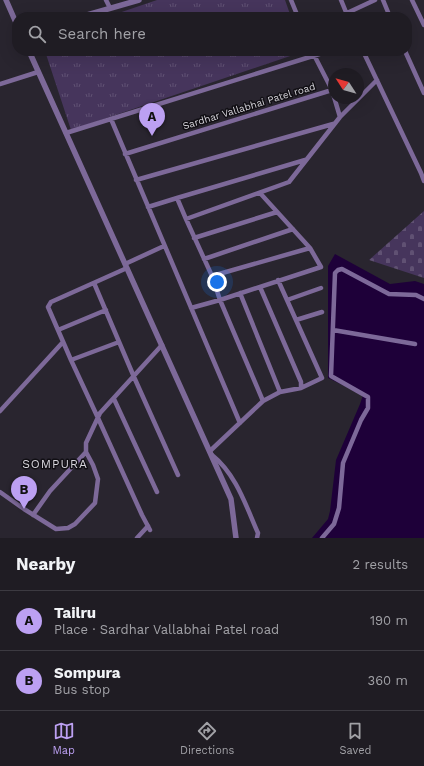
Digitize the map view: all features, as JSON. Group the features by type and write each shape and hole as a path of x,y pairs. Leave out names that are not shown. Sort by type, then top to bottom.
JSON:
{"street":[{"path":"6,0 12,14"},
{"path":"106,0 110,8"},
{"path":"97,12 139,0"},
{"path":"291,0 296,12"},
{"path":"341,0 347,12"},
{"path":"353,12 375,0"},
{"path":"383,0 388,12"},
{"path":"412,0 424,25"},
{"path":"31,56 231,499 236,538"},
{"path":"66,133 304,56"},
{"path":"315,56 328,82"},
{"path":"365,56 423,172 424,181"},
{"path":"407,56 424,93"},
{"path":"0,84 38,72"},
{"path":"186,219 289,182 340,117 377,80"},
{"name":"Sardhar Vallabhai Patel road","path":"125,154 328,91"},
{"path":"336,104 340,117"},
{"path":"111,119 240,423"},
{"path":"136,180 334,124"},
{"path":"148,207 306,160"},
{"path":"191,308 240,294 278,280 321,267 310,248 260,193"},
{"path":"177,198 212,276 220,300 263,401"},
{"path":"194,238 277,212"},
{"path":"204,259 292,229"},
{"path":"137,538 149,528 48,307 51,302 94,283 164,246"},
{"path":"212,276 310,248"},
{"path":"322,538 334,524 339,508 343,463 361,420 368,408 368,397 330,376 335,273 342,269 389,294 416,295 424,299"},
{"path":"211,453 263,401 280,392 301,388 322,378 278,280"},
{"path":"94,283 178,475"},
{"path":"260,286 301,382 301,388"},
{"path":"287,300 321,288"},
{"path":"240,294 280,392"},
{"path":"58,330 106,310"},
{"path":"296,320 322,312"},
{"path":"333,330 415,344"},
{"path":"0,412 63,342"},
{"path":"71,360 119,342"},
{"path":"0,492 56,529 68,528 75,524 95,503 98,480 93,465 86,452 86,443 100,413 162,345"},
{"path":"114,399 157,492"},
{"path":"33,515 50,491 86,452"},
{"path":"211,453 230,474 236,485 258,533 257,538"}],"green space":[{"path":"157,0 285,0 289,12 122,12"},
{"path":"47,56 290,56 71,130"},
{"path":"424,211 424,278 369,260"}],"shaded area":[{"path":"335,254 390,284 415,281 424,284 424,538 312,538 328,519 336,460 363,395 328,378 328,266"}],"place":[{"name":"Tailru","path":"152,136"},
{"name":"Sompura","path":"24,509"}],"district":[{"name":"SOMPURA","path":"55,464"}]}
